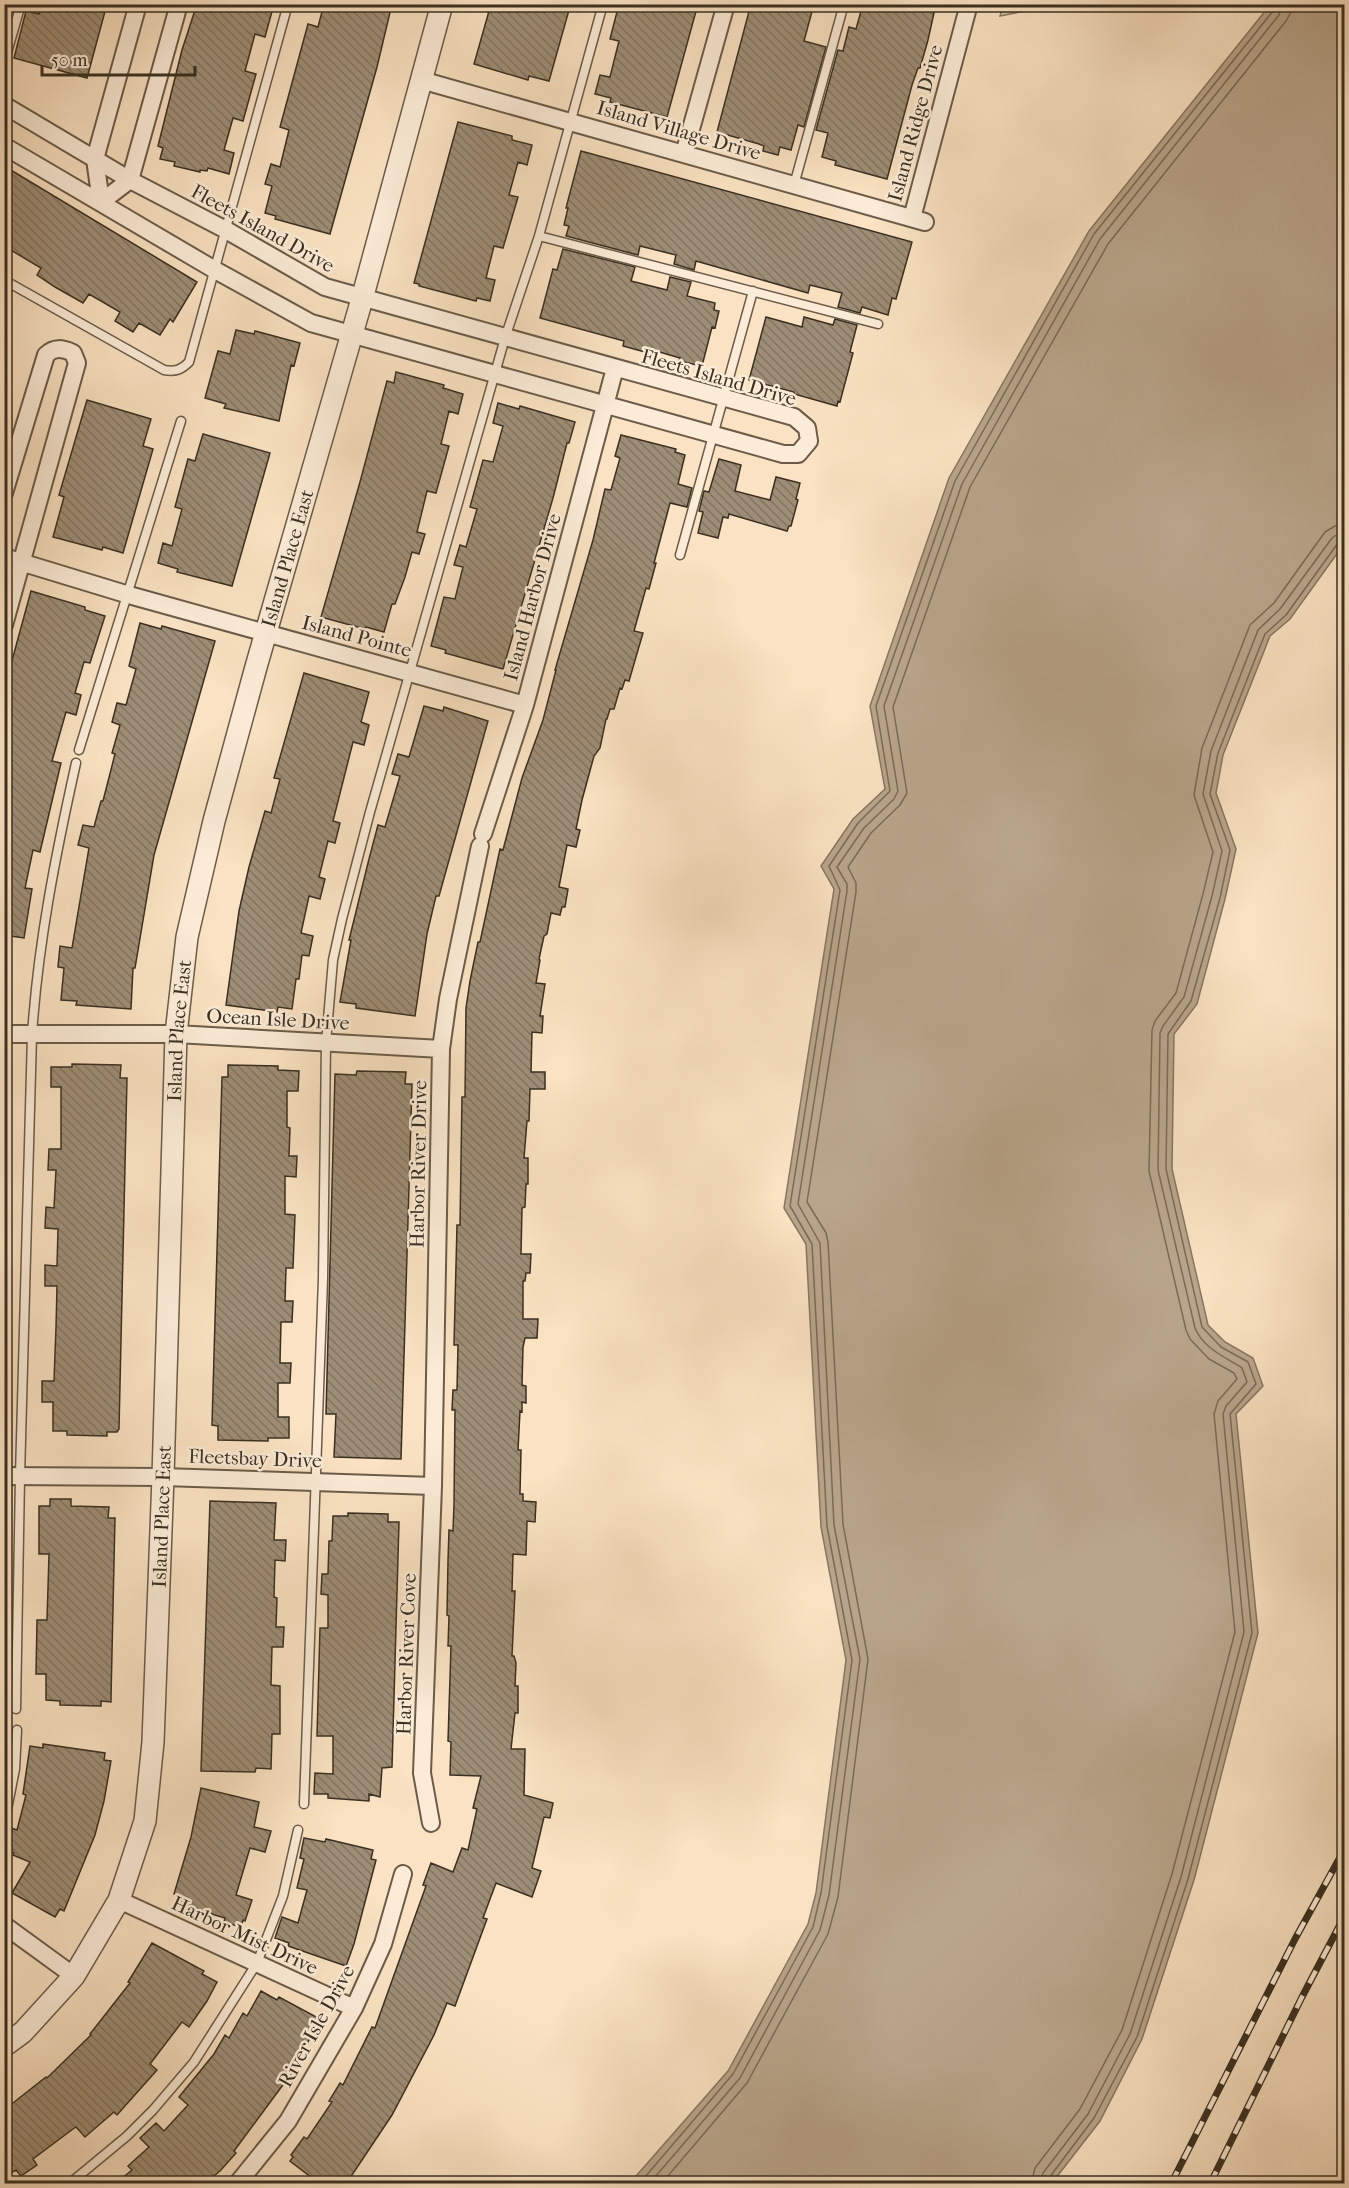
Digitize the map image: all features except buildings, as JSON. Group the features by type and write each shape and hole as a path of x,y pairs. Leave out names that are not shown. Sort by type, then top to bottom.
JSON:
{"street":[{"path":"138,4 95,159 101,202 130,180 178,4"},
{"name":"Island Place East","path":"4,2046 23,2032 74,1976 119,1900 145,1821 152,1753 163,1477 176,1034 187,937 199,883 266,633 352,335 442,4"},
{"path":"684,154 726,4"},
{"name":"Island Ridge Drive","path":"918,220 969,4"},
{"name":"Island Village Drive","path":"421,80 918,220"},
{"name":"Fleets Island Drive","path":"4,105 130,180 226,230 325,287 505,339 794,417 807,428 808,441 798,454 783,454 311,323 4,146"},
{"path":"4,494 46,356 51,350 63,348 72,353 77,363 4,625"},
{"name":"Island Harbor Drive","path":"482,840 525,705 615,368"},
{"name":"Island Pointe","path":"4,557 129,595 525,705"},
{"name":"Harbor River Drive","path":"433,1486 441,1049 448,999 482,840"},
{"name":"Ocean Isle Drive","path":"4,1034 176,1034 441,1049"},
{"name":"Fleetsbay Drive","path":"12,1476 163,1477 433,1486"},
{"name":"Harbor River Cove","path":"430,1823 422,1773 433,1486"},
{"name":"River Isle Drive","path":"237,2184 288,2121 354,2008 383,1944 402,1874"},
{"name":"Harbor Mist Drive","path":"119,1900 354,2008"},
{"path":"4,1925 74,1976"}],"lane":[{"path":"4,63 21,4"},
{"path":"4,280 164,370 173,372 182,369 189,362 216,270 288,4"},
{"path":"304,1804 317,1481 326,1043 337,938 370,812 505,339 539,236 603,4"},
{"path":"794,185 844,4"},
{"path":"539,236 878,324"},
{"path":"680,555 753,291"},
{"path":"79,750 129,595 181,421"},
{"path":"16,1709 12,1476 32,1035 44,921 76,763"},
{"path":"4,1825 15,1769 17,1730"},
{"path":"69,2184 107,2154 153,2110 194,2062 257,1963 283,1896 298,1830"}],"shaded area":[{"path":"1003,4 1056,5 1000,16"}],"water":[{"path":"1270,5 1344,5 1344,544 1290,619 1270,636 1223,755 1216,793 1236,849 1197,1004 1174,1034 1172,1169 1208,1325 1225,1342 1253,1358 1263,1386 1236,1414 1258,1633 1194,1880 1142,2039 1100,2121 1052,2183 630,2183 728,2071 808,1924 816,1893 846,1660 821,1527 806,1244 784,1208 834,889 821,866 853,819 885,789 870,706 949,478 1089,231"}],"railway":[{"path":"1171,2184 1295,1939 1344,1850"},
{"path":"1210,2184 1344,1917"}]}
